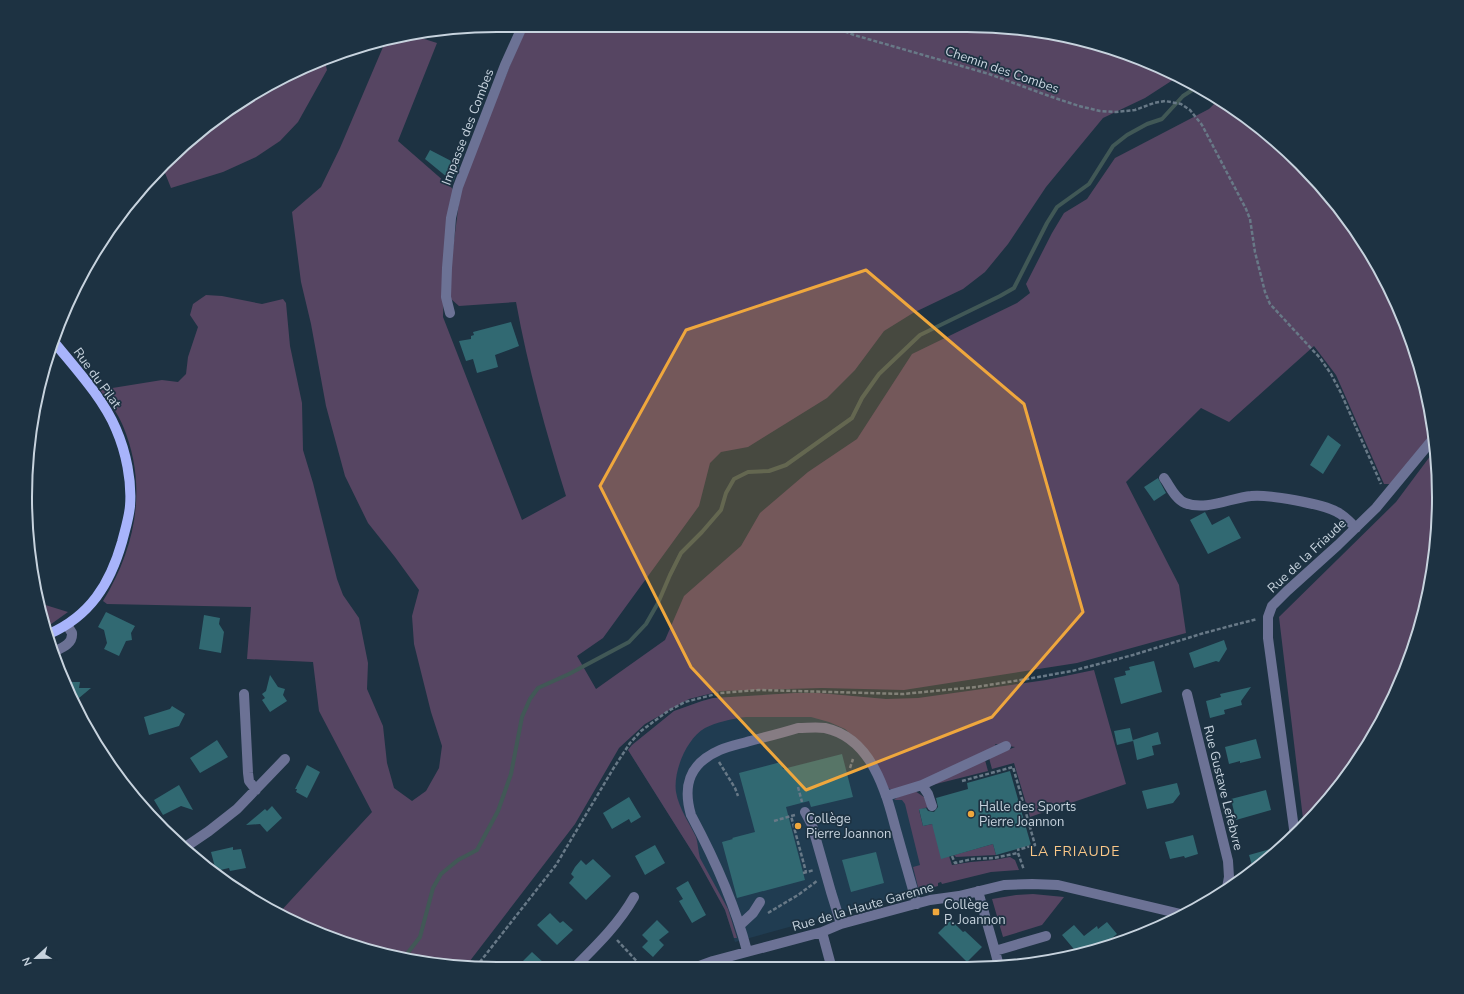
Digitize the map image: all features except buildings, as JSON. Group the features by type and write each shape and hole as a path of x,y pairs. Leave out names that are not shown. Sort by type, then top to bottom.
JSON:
{"main road":[{"name":"Rue du Pilat","path":"53,632 67,625 78,617 95,599 109,577 118,555 126,528 130,506 129,480 124,452 116,428 100,402 57,347"}],"street":[{"name":"Impasse des Combes","path":"450,313 446,297 447,268 452,218 458,187 505,65 520,32"},
{"name":"Rue de la Friaude","path":"1294,828 1268,638 1268,616 1272,606 1287,591 1356,528 1390,494 1429,445"},
{"path":"1164,478 1176,497 1184,503 1195,506 1252,496 1265,496 1322,506 1346,518 1356,528"},
{"path":"58,649 72,640 72,633 67,625"},
{"path":"244,694 249,781 256,790"},
{"name":"Rue Gustave Lefebvre","path":"1187,694 1228,861 1227,882"},
{"path":"748,951 725,884 691,815 688,804 688,785 692,774 699,764 708,756 721,749 798,728 811,727 826,728 851,741 862,750 877,773 886,796 917,904"},
{"path":"886,796 922,785 1006,746"},
{"path":"188,845 237,809 285,759"},
{"path":"922,785 928,794 932,806"},
{"path":"805,812 812,825 841,924"},
{"name":"Rue de la Haute Garenne","path":"710,962 822,932 841,924 930,900 959,896 1004,886 1032,884 1058,885 1175,913"},
{"path":"978,891 998,961"},
{"path":"580,962 609,932 626,911 634,897"},
{"path":"740,925 753,913 760,902"},
{"path":"822,932 830,962"},
{"path":"995,951 1046,936"}],"path":[{"name":"Chemin des Combes","path":"846,32 990,74 1049,96 1100,111 1116,112 1135,110 1154,103 1165,101 1181,104 1190,110 1202,126 1246,209 1250,219 1255,252 1265,292 1270,304 1320,358 1331,374 1341,393 1377,478 1383,488 1390,494"},
{"path":"713,753 732,783 738,796"},
{"path":"952,856 955,863 972,859 994,858 1035,845 1013,767 961,781"},
{"path":"798,787 801,797"},
{"path":"774,821 805,812"},
{"path":"791,816 806,872"},
{"path":"1017,851 1024,870"},
{"path":"750,916 770,912 816,882 825,873"},
{"path":"609,932 637,962"}],"highlighted area":[{"path":"866,270 1024,404 1083,612 992,717 806,790 691,667 600,486 686,330"}],"shaded area":[{"path":"525,32 997,33 1058,41 1087,48 1145,67 1173,80 1145,98 1103,118 1046,187 1008,244 985,272 963,289 913,313 884,331 855,370 827,398 748,447 721,452 710,463 699,506 603,638 577,656 596,689 665,640 684,596 741,546 760,513 808,472 857,439 912,354 1017,303 1030,293 1026,284 1064,213 1087,199 1115,158 1209,109 1215,103 1274,147 1296,168 1317,190 1354,239 1384,291 1397,319 1416,377 1428,438 1391,484 1384,484 1336,375 1314,346 1229,422 1201,408 1126,482 1179,585 1186,633 1077,663 904,690 822,688 721,691 689,699 645,724 619,748 575,824 470,961 406,953 377,946 319,927 282,909 372,812 319,711 313,662 247,659 251,607 107,604 103,601 124,559 135,516 136,494 135,471 131,449 121,421 100,390 162,380 178,382 186,374 188,357 198,327 190,315 193,304 206,295 222,296 262,304 283,299 286,303 290,346 302,403 303,450 313,483 337,579 343,595 359,618 368,663 367,689 383,726 387,763 394,788 412,801 426,791 439,768 442,746 431,712 414,644 412,616 419,590 368,523 345,476 326,406 311,324 301,282 292,212 321,187 340,148 383,46 422,38 437,43 398,141 453,189 446,235 443,317 522,520 566,496 538,400 516,302 459,306 451,299 450,271 461,187"},
{"path":"326,65 327,70 298,122 280,141 256,157 223,172 171,188 164,172 190,147 239,110 264,94"},
{"path":"1430,456 1432,497 1428,558 1416,617 1397,675 1370,730 1354,755 1317,804 1303,819 1279,617 1396,502"},
{"path":"45,605 68,612 50,625"},
{"path":"1094,670 1126,784 1030,817 1014,763 992,769 989,758 1015,747 995,744 996,746 910,786 892,790 888,788 860,742 845,729 829,722 811,717 746,717 714,724 698,733 687,748 679,766 676,784 677,798 696,837 700,858 728,909 737,938 734,938 725,910 698,861 628,750 632,745 674,711 713,698 819,693 886,699 918,698 1046,680"},
{"name":"Collège Pierre Joannon","path":"819,693 886,699 934,887 735,942 725,910 698,861 628,750 632,745 674,711 702,701 713,698"},
{"path":"985,760 988,771 932,785"},
{"path":"915,791 924,797 928,807 919,810 923,826 932,824 949,856 952,865 1010,857 1015,860 1019,870 991,872 942,884 941,882 938,883 938,886 919,891 913,867 920,865 905,804 902,800 894,800 899,796"},
{"path":"993,844 996,855 956,857 954,855"},
{"path":"1033,894 1064,897 1042,925 1003,937 992,899"}],"waterway":[{"path":"407,953 420,937 433,888 441,874 458,860 477,850 498,811 511,774 522,717 530,699 538,688 569,674 629,642 646,624 658,603 681,553 721,510 726,493 734,479 748,472 769,471 786,465 852,418 862,398 879,374 920,335 1014,288 1047,223 1057,207 1089,184 1113,146 1127,135 1147,124 1162,119 1183,96 1192,90"}],"place":[{"name":"Halle des Sports Pierre Joannon","path":"971,814"},
{"name":"Collège Pierre Joannon","path":"798,826"},
{"name":"Collège P. Joannon","path":"936,912"}],"district":[{"name":"LA FRIAUDE","path":"1075,851"}]}
